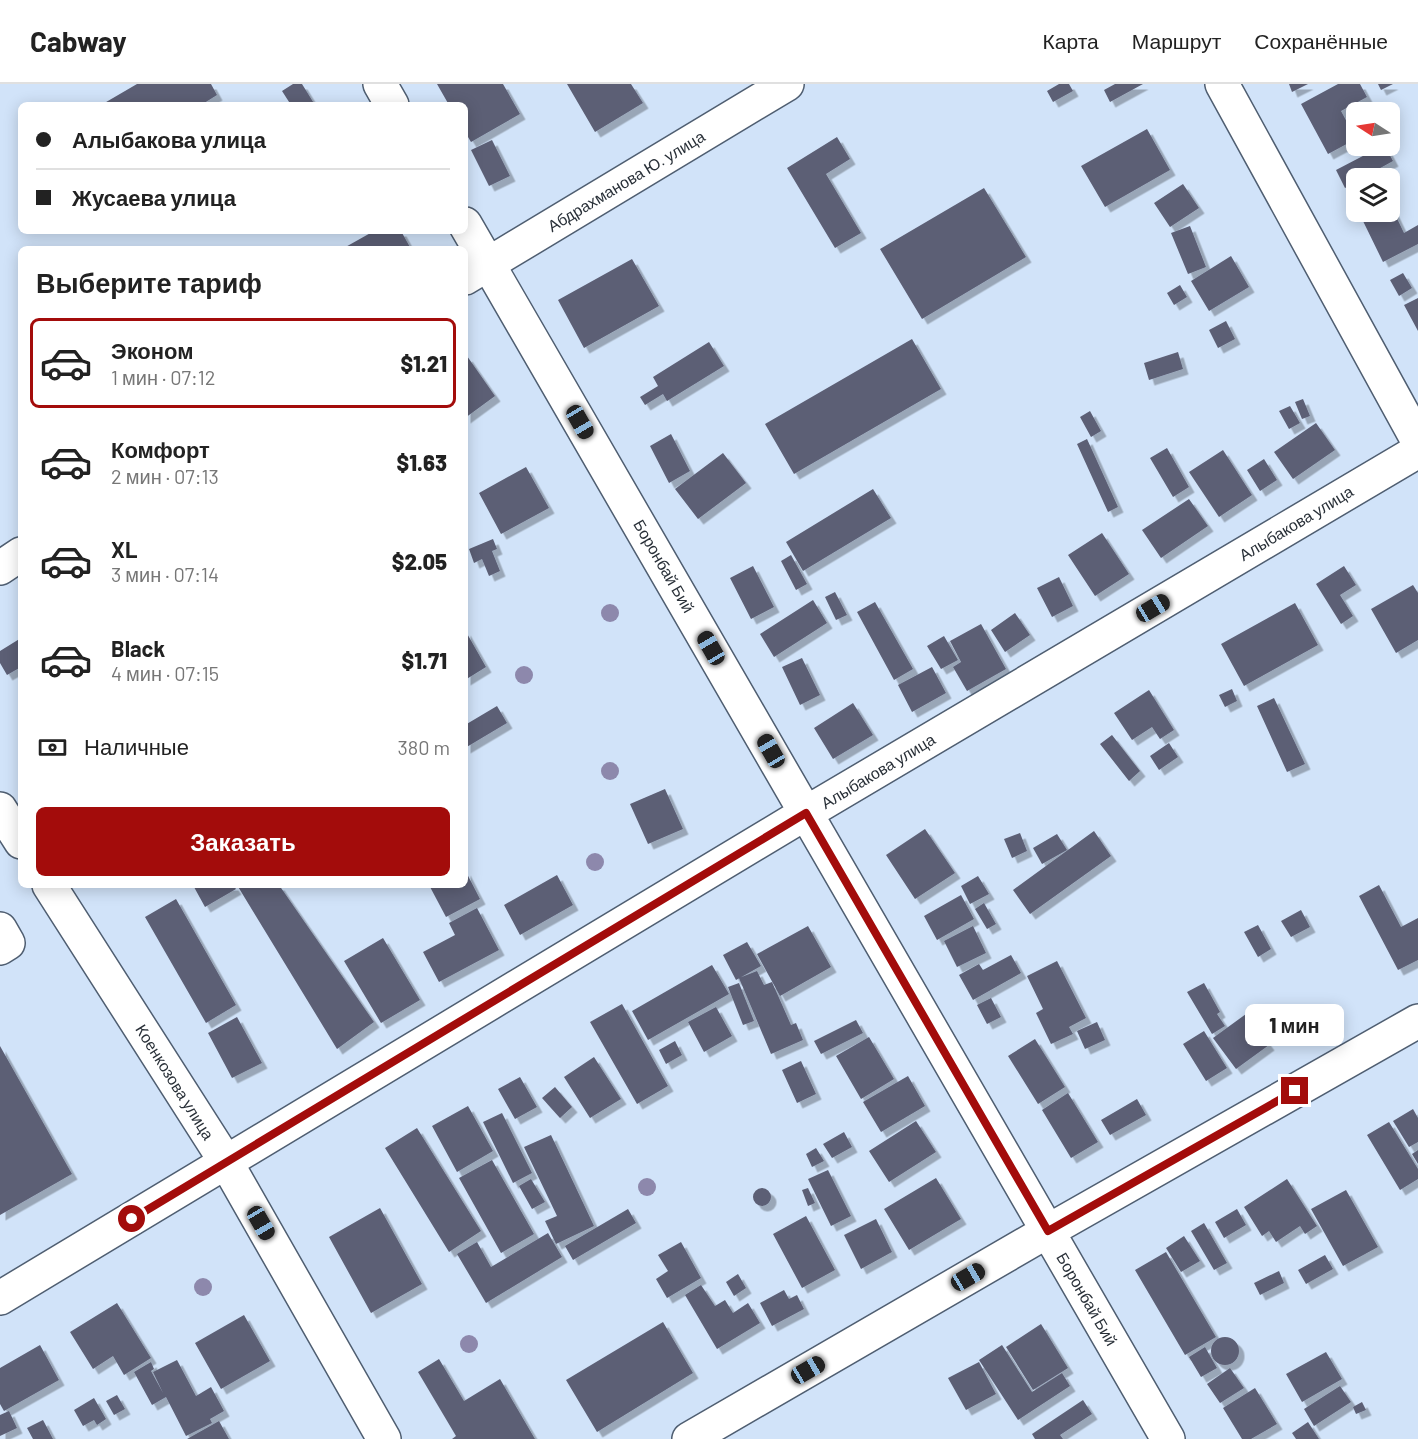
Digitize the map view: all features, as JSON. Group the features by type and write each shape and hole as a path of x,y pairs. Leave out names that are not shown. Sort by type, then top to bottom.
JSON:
{"street":[{"path":"380,84 390,102"},
{"name":"Абдрахманова Ю. улица","path":"476,271 787,84"},
{"path":"1222,84 1418,441"},
{"name":"Боронбай Бий","path":"467,234 476,271 509,298 1168,1439"},
{"name":"Алыбакова улица","path":"0,1298 806,813 1418,451"},
{"path":"0,568 18,556"},
{"path":"0,809 18,837"},
{"name":"Коенкозова улица","path":"51,888 226,1162 384,1439"},
{"path":"0,929 8,943 0,948"},
{"path":"688,1439 1418,1021"}],"building":[{"path":"137,84 211,84 217,95 206,102 106,102"},
{"path":"293,84 302,84 313,102 289,102 282,91"},
{"path":"437,84 503,84 520,114 471,142 468,137 468,102 447,102"},
{"path":"567,84 631,84 643,103 595,132"},
{"path":"1059,84 1069,84 1073,91 1053,102 1047,91"},
{"path":"1115,84 1143,84 1110,102 1104,90"},
{"path":"1289,84 1308,84 1292,92"},
{"path":"1338,84 1360,84 1367,97 1358,102 1346,102 1346,108 1341,111 1346,120 1346,144 1328,154 1301,104"},
{"path":"1378,84 1393,84 1381,90"},
{"path":"1147,129 1170,170 1105,207 1081,166"},
{"path":"837,137 850,159 826,174 861,233 835,248 787,168"},
{"path":"492,140 510,176 489,186 471,150"},
{"path":"1363,156 1390,156 1393,161 1380,168 1346,168 1345,188 1336,170"},
{"path":"1183,184 1199,208 1170,227 1154,203"},
{"path":"984,188 1026,257 922,319 880,249"},
{"path":"1363,222 1399,222 1404,233 1418,225 1418,244 1383,262"},
{"path":"1190,226 1206,267 1188,274 1171,233"},
{"path":"369,234 403,234 409,246 347,246"},
{"path":"1231,256 1249,287 1209,311 1191,281"},
{"path":"632,259 659,306 584,348 558,300"},
{"path":"1403,273 1412,288 1399,296 1390,280"},
{"path":"1180,285 1187,297 1174,305 1167,293"},
{"path":"1418,298 1418,331 1404,305"},
{"path":"1226,321 1235,339 1218,348 1209,330"},
{"path":"912,339 941,389 794,474 765,424"},
{"path":"709,342 724,366 667,401 663,394 645,405 640,397 658,386 653,377"},
{"path":"1178,352 1183,369 1149,380 1144,363"},
{"path":"468,357 495,396 468,416"},
{"path":"1303,399 1310,416 1302,419 1295,402"},
{"path":"1290,406 1300,423 1289,429 1279,411"},
{"path":"1090,411 1101,431 1091,437 1080,417"},
{"path":"1316,423 1335,450 1293,479 1274,452"},
{"path":"671,434 690,471 669,483 650,446"},
{"path":"1087,439 1118,507 1108,512 1077,444"},
{"path":"1167,448 1189,487 1173,497 1150,458"},
{"path":"1223,450 1252,495 1219,517 1189,472"},
{"path":"723,453 746,483 698,519 675,489"},
{"path":"1264,459 1277,480 1260,491 1247,470"},
{"path":"526,467 549,508 501,534 479,493"},
{"path":"873,489 891,518 803,571 786,542"},
{"path":"1189,499 1208,526 1161,558 1142,530"},
{"path":"1102,533 1129,574 1095,596 1068,555"},
{"path":"493,539 497,549 492,551 500,571 489,576 482,559 474,563 469,549"},
{"path":"791,555 807,584 796,590 781,561"},
{"path":"753,566 774,607 751,619 730,578"},
{"path":"1344,566 1356,585 1340,595 1353,616 1341,624 1316,584"},
{"path":"1059,577 1073,606 1052,617 1037,588"},
{"path":"1413,585 1418,593 1418,640 1396,653 1371,609"},
{"path":"835,592 847,615 836,620 825,597"},
{"path":"813,600 827,623 774,657 760,634"},
{"path":"875,602 913,669 894,680 857,612"},
{"path":"1295,603 1318,645 1244,686 1221,644"},
{"path":"1015,613 1030,635 1005,652 991,630"},
{"path":"981,624 1006,669 967,691 953,667 961,662 950,641"},
{"path":"468,635 486,667 468,678"},
{"path":"944,636 958,660 941,669 927,646"},
{"path":"18,640 18,669 7,675 0,663 0,651"},
{"path":"802,658 820,695 800,705 782,667"},
{"path":"932,667 946,693 912,712 898,685"},
{"path":"1232,689 1237,701 1225,707 1219,695"},
{"path":"1149,690 1174,730 1160,739 1152,727 1132,740 1114,713"},
{"path":"1274,698 1305,764 1287,772 1257,706"},
{"path":"853,703 873,735 833,759 814,728"},
{"path":"497,706 507,723 468,746 468,723"},
{"path":"1112,735 1140,771 1129,781 1100,744"},
{"path":"1169,743 1178,757 1159,770 1150,756"},
{"path":"665,789 683,829 648,844 630,804"},
{"path":"925,829 955,873 915,899 886,855"},
{"path":"1094,831 1111,856 1030,914 1013,890"},
{"path":"1020,833 1027,851 1012,858 1004,839"},
{"path":"1057,834 1067,850 1042,864 1033,848"},
{"path":"557,875 573,905 520,935 504,905"},
{"path":"468,876 480,899 446,917 431,888 468,888"},
{"path":"978,876 989,894 970,904 961,886"},
{"path":"1379,885 1401,927 1418,918 1418,960 1398,970 1359,896"},
{"path":"195,888 236,889 205,907"},
{"path":"239,888 281,888 374,1022 337,1049"},
{"path":"961,895 974,919 937,940 924,916"},
{"path":"176,899 236,1005 206,1023 145,917"},
{"path":"984,903 996,924 987,929 975,909"},
{"path":"477,908 499,950 439,982 423,952 455,935 449,923"},
{"path":"1301,910 1310,927 1291,937 1281,921"},
{"path":"1258,925 1271,949 1258,957 1244,932"},
{"path":"808,926 831,967 780,996 757,954"},
{"path":"973,926 986,953 957,967 944,941"},
{"path":"383,938 420,1000 381,1023 344,961"},
{"path":"747,942 761,966 736,980 723,955"},
{"path":"1011,955 1021,973 973,1000 959,975 979,964 983,970"},
{"path":"1057,961 1086,1018 1069,1027 1073,1034 1051,1044 1036,1013 1043,1009 1027,976"},
{"path":"712,965 729,994 648,1040 632,1011"},
{"path":"757,971 764,985 772,982 791,1025 796,1023 803,1040 771,1054 739,978"},
{"path":"739,983 754,1021 743,1025 728,987"},
{"path":"1204,983 1220,1012 1217,1014 1225,1026 1212,1034 1187,992"},
{"path":"991,998 1001,1017 987,1024 977,1005"},
{"path":"622,1004 668,1086 637,1104 590,1022"},
{"path":"716,1007 732,1036 704,1052 688,1022"},
{"path":"1246,1014 1269,1045 1236,1069 1213,1038"},
{"path":"237,1017 262,1063 232,1078 208,1033"},
{"path":"856,1020 863,1033 821,1054 814,1041"},
{"path":"1097,1022 1105,1040 1085,1049 1077,1031"},
{"path":"1204,1031 1227,1068 1206,1081 1183,1044"},
{"path":"869,1037 894,1079 861,1099 836,1056"},
{"path":"1035,1039 1065,1087 1038,1104 1008,1056"},
{"path":"675,1041 682,1055 666,1064 659,1050"},
{"path":"0,1046 72,1174 0,1215"},
{"path":"594,1057 621,1099 590,1118 564,1077"},
{"path":"801,1061 816,1094 797,1103 782,1070"},
{"path":"908,1076 925,1106 881,1132 863,1102"},
{"path":"520,1077 537,1107 515,1119 498,1089"},
{"path":"555,1087 572,1107 560,1118 542,1098"},
{"path":"1068,1093 1098,1142 1071,1158 1042,1110"},
{"path":"1137,1099 1146,1115 1110,1135 1101,1120"},
{"path":"468,1106 493,1151 457,1172 432,1126"},
{"path":"1413,1109 1418,1118 1418,1142 1409,1147 1393,1121"},
{"path":"502,1113 532,1173 513,1183 483,1122"},
{"path":"916,1121 936,1152 889,1182 869,1151"},
{"path":"1389,1122 1418,1169 1418,1179 1400,1190 1367,1135"},
{"path":"417,1128 481,1231 449,1252 385,1148"},
{"path":"844,1132 852,1147 832,1158 823,1144"},
{"path":"551,1135 594,1226 556,1244 545,1221 557,1216 524,1147"},
{"path":"816,1148 824,1161 812,1167 806,1154"},
{"path":"1418,1150 1418,1164 1412,1154"},
{"path":"492,1160 534,1234 501,1253 459,1178"},
{"path":"828,1170 851,1216 831,1226 808,1179"},
{"path":"936,1178 961,1219 909,1250 884,1209"},
{"path":"531,1179 545,1202 532,1209 519,1186"},
{"path":"1287,1179 1317,1226 1305,1234 1300,1226 1276,1242 1269,1231 1262,1236 1244,1207"},
{"path":"758,1188 766,1188 771,1193 769,1204 758,1206 753,1201 753,1193"},
{"path":"808,1188 815,1203 808,1206 802,1190"},
{"path":"1346,1190 1378,1247 1343,1266 1311,1209"},
{"path":"380,1208 422,1284 371,1313 329,1237"},
{"path":"628,1209 636,1223 573,1260 565,1246"},
{"path":"1237,1209 1246,1225 1224,1238 1215,1222"},
{"path":"806,1216 835,1270 802,1288 773,1234"},
{"path":"876,1219 892,1252 861,1269 844,1235"},
{"path":"1204,1223 1227,1263 1214,1270 1191,1231"},
{"path":"548,1233 562,1257 486,1303 457,1254 477,1242 491,1267"},
{"path":"1184,1236 1200,1261 1181,1272 1166,1248"},
{"path":"681,1242 701,1278 667,1298 656,1279 668,1271 658,1255"},
{"path":"1166,1252 1216,1337 1185,1355 1135,1270"},
{"path":"1325,1255 1333,1269 1306,1284 1298,1270"},
{"path":"1279,1271 1284,1283 1260,1295 1254,1283"},
{"path":"738,1274 746,1288 734,1296 726,1282"},
{"path":"701,1285 715,1306 725,1300 733,1313 748,1303 760,1323 717,1349 685,1295"},
{"path":"784,1290 789,1299 797,1295 804,1309 772,1326 760,1303"},
{"path":"117,1303 151,1358 124,1375 113,1356 93,1369 70,1332"},
{"path":"244,1315 270,1361 221,1389 195,1343"},
{"path":"663,1322 693,1373 597,1432 566,1380"},
{"path":"1041,1324 1068,1368 1033,1390 1006,1347"},
{"path":"1225,1337 1235,1341 1239,1351 1235,1361 1225,1365 1215,1361 1211,1351 1215,1341"},
{"path":"40,1345 59,1380 4,1411 0,1404 0,1368"},
{"path":"1002,1345 1032,1392 1062,1373 1070,1386 1018,1420 979,1360"},
{"path":"1205,1347 1217,1368 1201,1377 1189,1357"},
{"path":"1326,1352 1342,1379 1302,1402 1286,1374"},
{"path":"439,1359 464,1401 500,1379 535,1439 452,1439 456,1436 418,1372"},
{"path":"177,1360 196,1396 211,1387 224,1411 210,1419 212,1423 186,1436 166,1397 152,1405 134,1372 151,1362 154,1369 151,1371 163,1393 153,1372"},
{"path":"979,1362 996,1394 966,1410 948,1378"},
{"path":"1230,1368 1244,1388 1220,1403 1207,1384"},
{"path":"1340,1386 1351,1402 1314,1426 1304,1409"},
{"path":"1255,1388 1277,1424 1251,1439 1242,1439 1223,1408"},
{"path":"117,1395 125,1409 114,1415 106,1401"},
{"path":"94,1398 106,1419 97,1425 94,1420 83,1426 74,1410"},
{"path":"1083,1400 1092,1414 1060,1435 1063,1439 1035,1439 1032,1434"},
{"path":"1362,1402 1366,1410 1356,1414 1353,1407"},
{"path":"9,1411 17,1428 0,1436 0,1415"},
{"path":"43,1420 53,1439 33,1439 27,1428"},
{"path":"219,1421 229,1439 187,1439"},
{"path":"1308,1422 1319,1439 1296,1439 1292,1433"}],"route":[{"path":"132,1219 806,813 1048,1231 1295,1091"}]}
